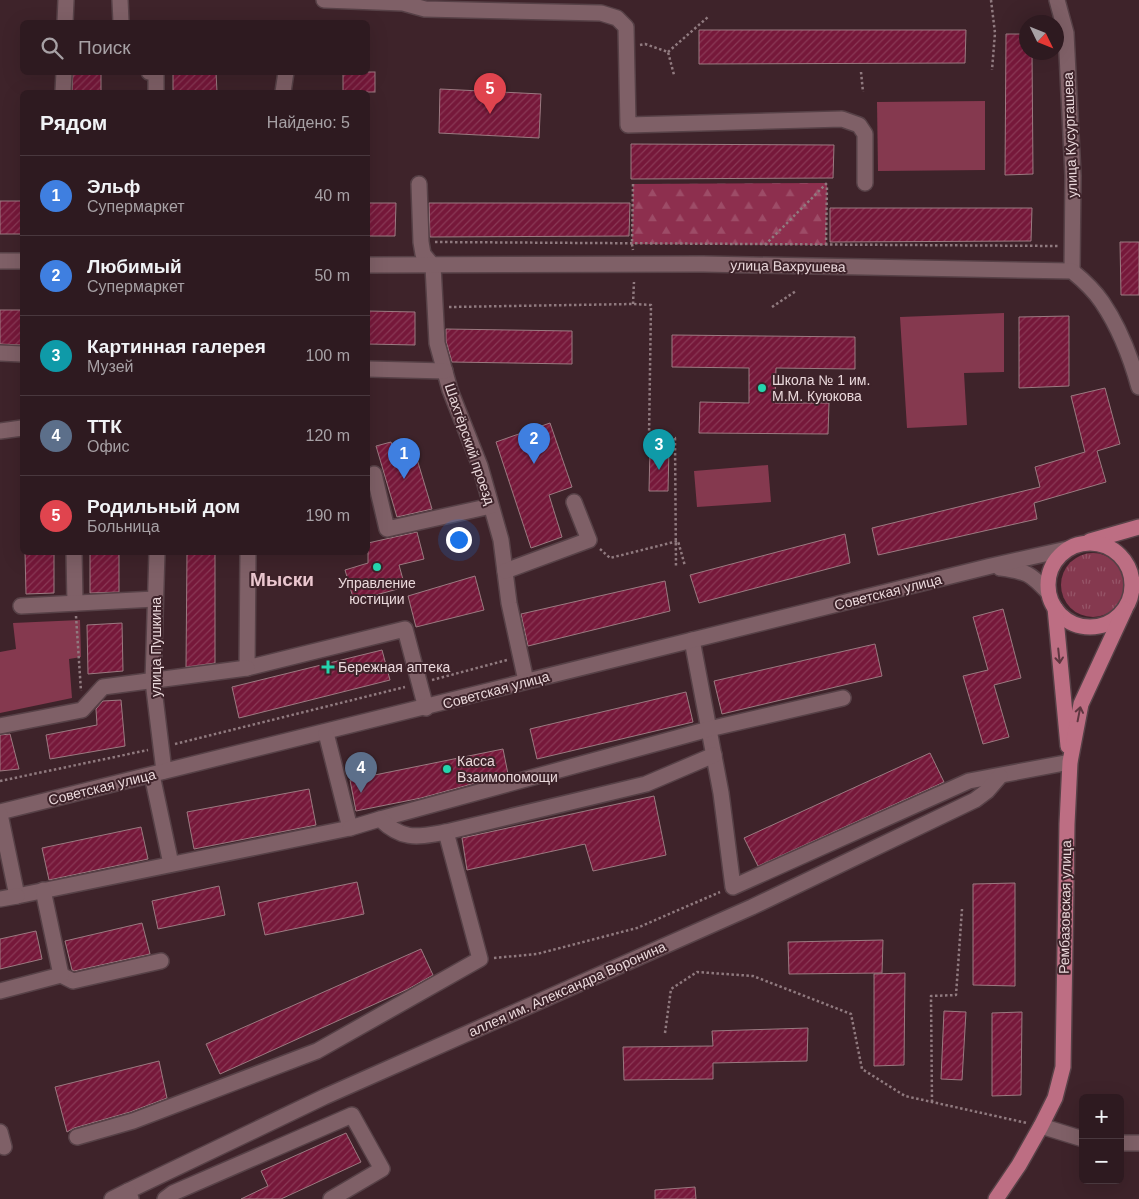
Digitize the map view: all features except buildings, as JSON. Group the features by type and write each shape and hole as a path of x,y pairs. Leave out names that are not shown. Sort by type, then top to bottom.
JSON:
{"main road":[{"path":"1070,762 1054,608 1048,592 1049,576 1056,560 1068,549 1139,527"},
{"path":"1054,608 1066,620 1081,626 1098,627 1114,621 1126,609 1136,588 1126,562 1115,550 1100,543 1083,543"},
{"name":"Рембазовская улица","path":"996,1199 1019,1165 1055,1098 1062,1066 1070,762 1081,704 1126,609"}],"street":[{"path":"65,20 66,0"},
{"path":"120,0 121,20"},
{"path":"324,0 403,3 425,9 601,13 617,18 626,27 628,125 842,119 859,125 865,134 865,183"},
{"name":"улица Кусургашева","path":"1056,0 1066,33 1073,176 1072,271"},
{"path":"63,90 64,75"},
{"path":"156,75 156,90"},
{"path":"283,90 286,75"},
{"path":"419,184 421,242 423,254 432,266"},
{"path":"0,261 20,261"},
{"name":"улица Вахрушева","path":"370,265 636,264 1072,271"},
{"name":"Шахтёрский проезд","path":"432,266 437,343 450,390 480,466 501,540 509,604 526,681"},
{"path":"1072,271 1102,301 1117,329 1135,372 1139,387"},
{"path":"0,353 20,354"},
{"path":"370,369 445,371"},
{"path":"0,430 20,428"},
{"path":"374,474 387,529 491,506"},
{"path":"505,571 590,540 574,502"},
{"name":"Советская улица","path":"0,813 991,566 1068,549"},
{"path":"74,555 75,603"},
{"name":"улица Пушкина","path":"157,555 153,681 161,747 158,773 171,864"},
{"path":"247,668 248,555"},
{"path":"991,566 1024,571 1036,579 1048,592"},
{"path":"21,606 155,599"},
{"path":"0,726 82,710 103,687 247,668 405,629 426,708"},
{"path":"692,640 721,793 733,887 969,782 1070,762"},
{"path":"0,899 350,828 710,729 843,698"},
{"path":"326,732 350,828"},
{"path":"380,820 391,830 415,837 446,832 646,784 714,755"},
{"name":"аллея им. Александра Воронина","path":"112,1199 129,1195 324,1097 752,907 975,800 987,791 1000,776"},
{"path":"0,813 17,896"},
{"path":"77,1137 133,1121 317,1051 480,959 446,832"},
{"path":"43,890 61,975"},
{"path":"0,991 61,975 73,981 160,961"},
{"path":"164,1199 173,1193 352,1114 382,1169 331,1199"},
{"path":"1041,1126 1079,1138"},
{"path":"0,1132 4,1147"},
{"path":"1124,1143 1139,1143"}],"path":[{"path":"991,0 995,33 992,70"},
{"path":"668,52 708,17"},
{"path":"627,46 645,44 668,52"},
{"path":"668,52 674,75"},
{"path":"861,72 863,92"},
{"path":"765,245 828,183 826,245"},
{"path":"633,184 632,244 636,264"},
{"path":"421,242 1073,246"},
{"path":"633,304 634,282"},
{"path":"772,307 796,291"},
{"path":"435,307 651,305 650,437 675,438 676,568"},
{"path":"590,540 610,558 676,542"},
{"path":"676,542 678,541 685,566"},
{"path":"75,603 82,710"},
{"path":"0,781 161,747 419,684 521,656"},
{"path":"480,959 537,954 637,928 733,887"},
{"path":"932,1102 931,996 956,995 962,909"},
{"path":"665,1033 671,989 697,972 753,976 852,1014 862,1068 905,1096 1041,1126"}],"green space":[{"path":"985,101 985,170 878,171 877,102"},
{"path":"827,183 826,245 632,244 633,184"},
{"path":"1004,313 1004,372 964,373 967,425 907,428 900,317"},
{"path":"768,465 771,502 697,507 694,471"},
{"path":"1093,553 1111,559 1119,567 1125,585 1119,603 1111,611 1093,617 1075,611 1067,603 1061,585 1067,567 1075,559"},
{"path":"80,620 81,657 69,659 72,698 0,713 0,652 16,649 13,623"}],"place":[{"name":"Родильный дом","path":"490,114"},
{"name":"Школа № 1 им. М.М. Куюкова","path":"762,388"},
{"name":"Любимый","path":"534,464"},
{"name":"Картинная галерея","path":"659,470"},
{"name":"Эльф","path":"404,479"},
{"name":"Управление юстиции","path":"377,567"},
{"name":"Бережная аптека","path":"328,667"},
{"name":"Касса Взаимопомощи","path":"447,769"},
{"name":"ТТК","path":"361,793"}],"district":[{"name":"Мыски","path":"282,579"}]}
